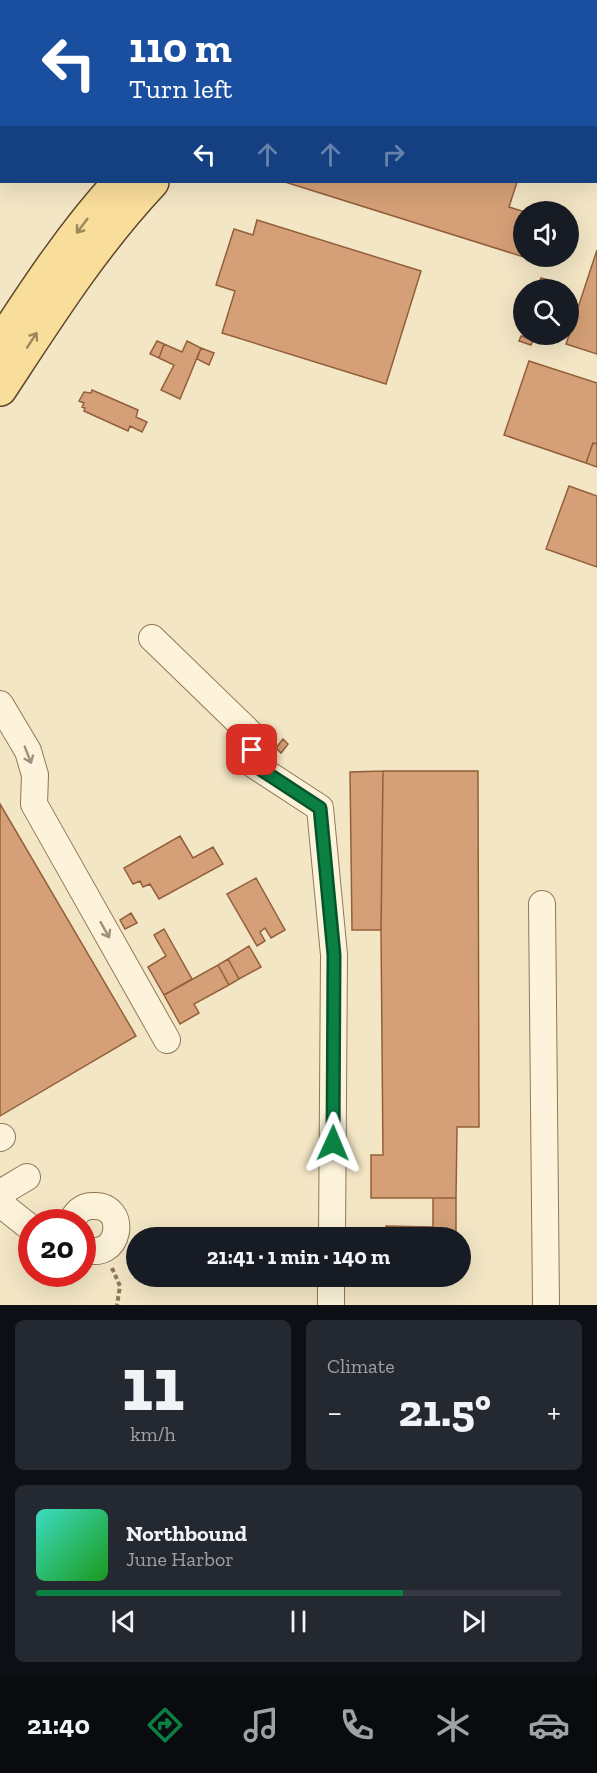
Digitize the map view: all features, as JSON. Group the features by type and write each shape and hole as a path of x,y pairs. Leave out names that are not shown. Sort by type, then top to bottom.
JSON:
{"main road":[{"path":"0,345 52,266 94,211 119,183"},
{"path":"0,389 69,283 112,227 151,183"}],"lane":[{"path":"152,638 255,738 248,761 320,808 334,955 332,1227"},
{"path":"0,704 28,751 35,775 34,804 167,1040"},
{"path":"542,904 546,1305"},
{"path":"0,1193 27,1177"},
{"path":"81,1209 96,1205 106,1197 117,1224 117,1231 110,1245 96,1251"},
{"path":"0,1200 18,1218"},
{"path":"331,1287 331,1305"}],"path":[{"path":"117,1305 120,1286"}],"building":[{"path":"288,183 517,183 509,207 513,208 513,254"},
{"path":"257,220 421,271 386,384 222,333 235,291 216,285 234,229 253,235"},
{"path":"597,250 597,354 569,345 579,345 579,305"},
{"path":"157,341 164,344 159,358 150,354"},
{"path":"187,341 201,348 180,399 161,390 174,365 159,358 164,344 182,352"},
{"path":"201,348 214,353 209,365 197,359"},
{"path":"529,361 597,383 597,444 593,443 586,463 504,435"},
{"path":"92,390 138,410 136,417 147,422 142,432 130,426 128,431 84,411 85,408 82,407 84,403 79,401 84,392 91,393"},
{"path":"593,443 597,444 597,467 586,463"},
{"path":"569,486 597,496 597,567 546,549"},
{"path":"283,739 288,744 281,753 276,748"},
{"path":"383,771 478,771 479,1127 457,1127 456,1198 371,1198 371,1155 383,1155 381,930"},
{"path":"383,771 381,930 352,930 350,772"},
{"path":"0,804 136,1036 0,1116"},
{"path":"180,836 193,858 213,847 223,864 159,899 150,884 143,887 140,881 133,884 124,868"},
{"path":"256,878 285,930 271,938 265,928 260,932 265,941 257,946 227,894"},
{"path":"131,913 137,923 125,929 120,920"},
{"path":"164,929 192,979 164,995 148,967 166,956 154,935"},
{"path":"249,946 261,967 239,979 228,959"},
{"path":"228,959 239,979 229,985 218,965"},
{"path":"218,965 229,985 194,1004 199,1013 180,1024 164,995"},
{"path":"433,1198 456,1198 456,1227 433,1227"},
{"path":"386,1226 433,1227 386,1227"}],"route":[{"path":"252,750 248,761 320,808 334,955 333,1143"}]}
